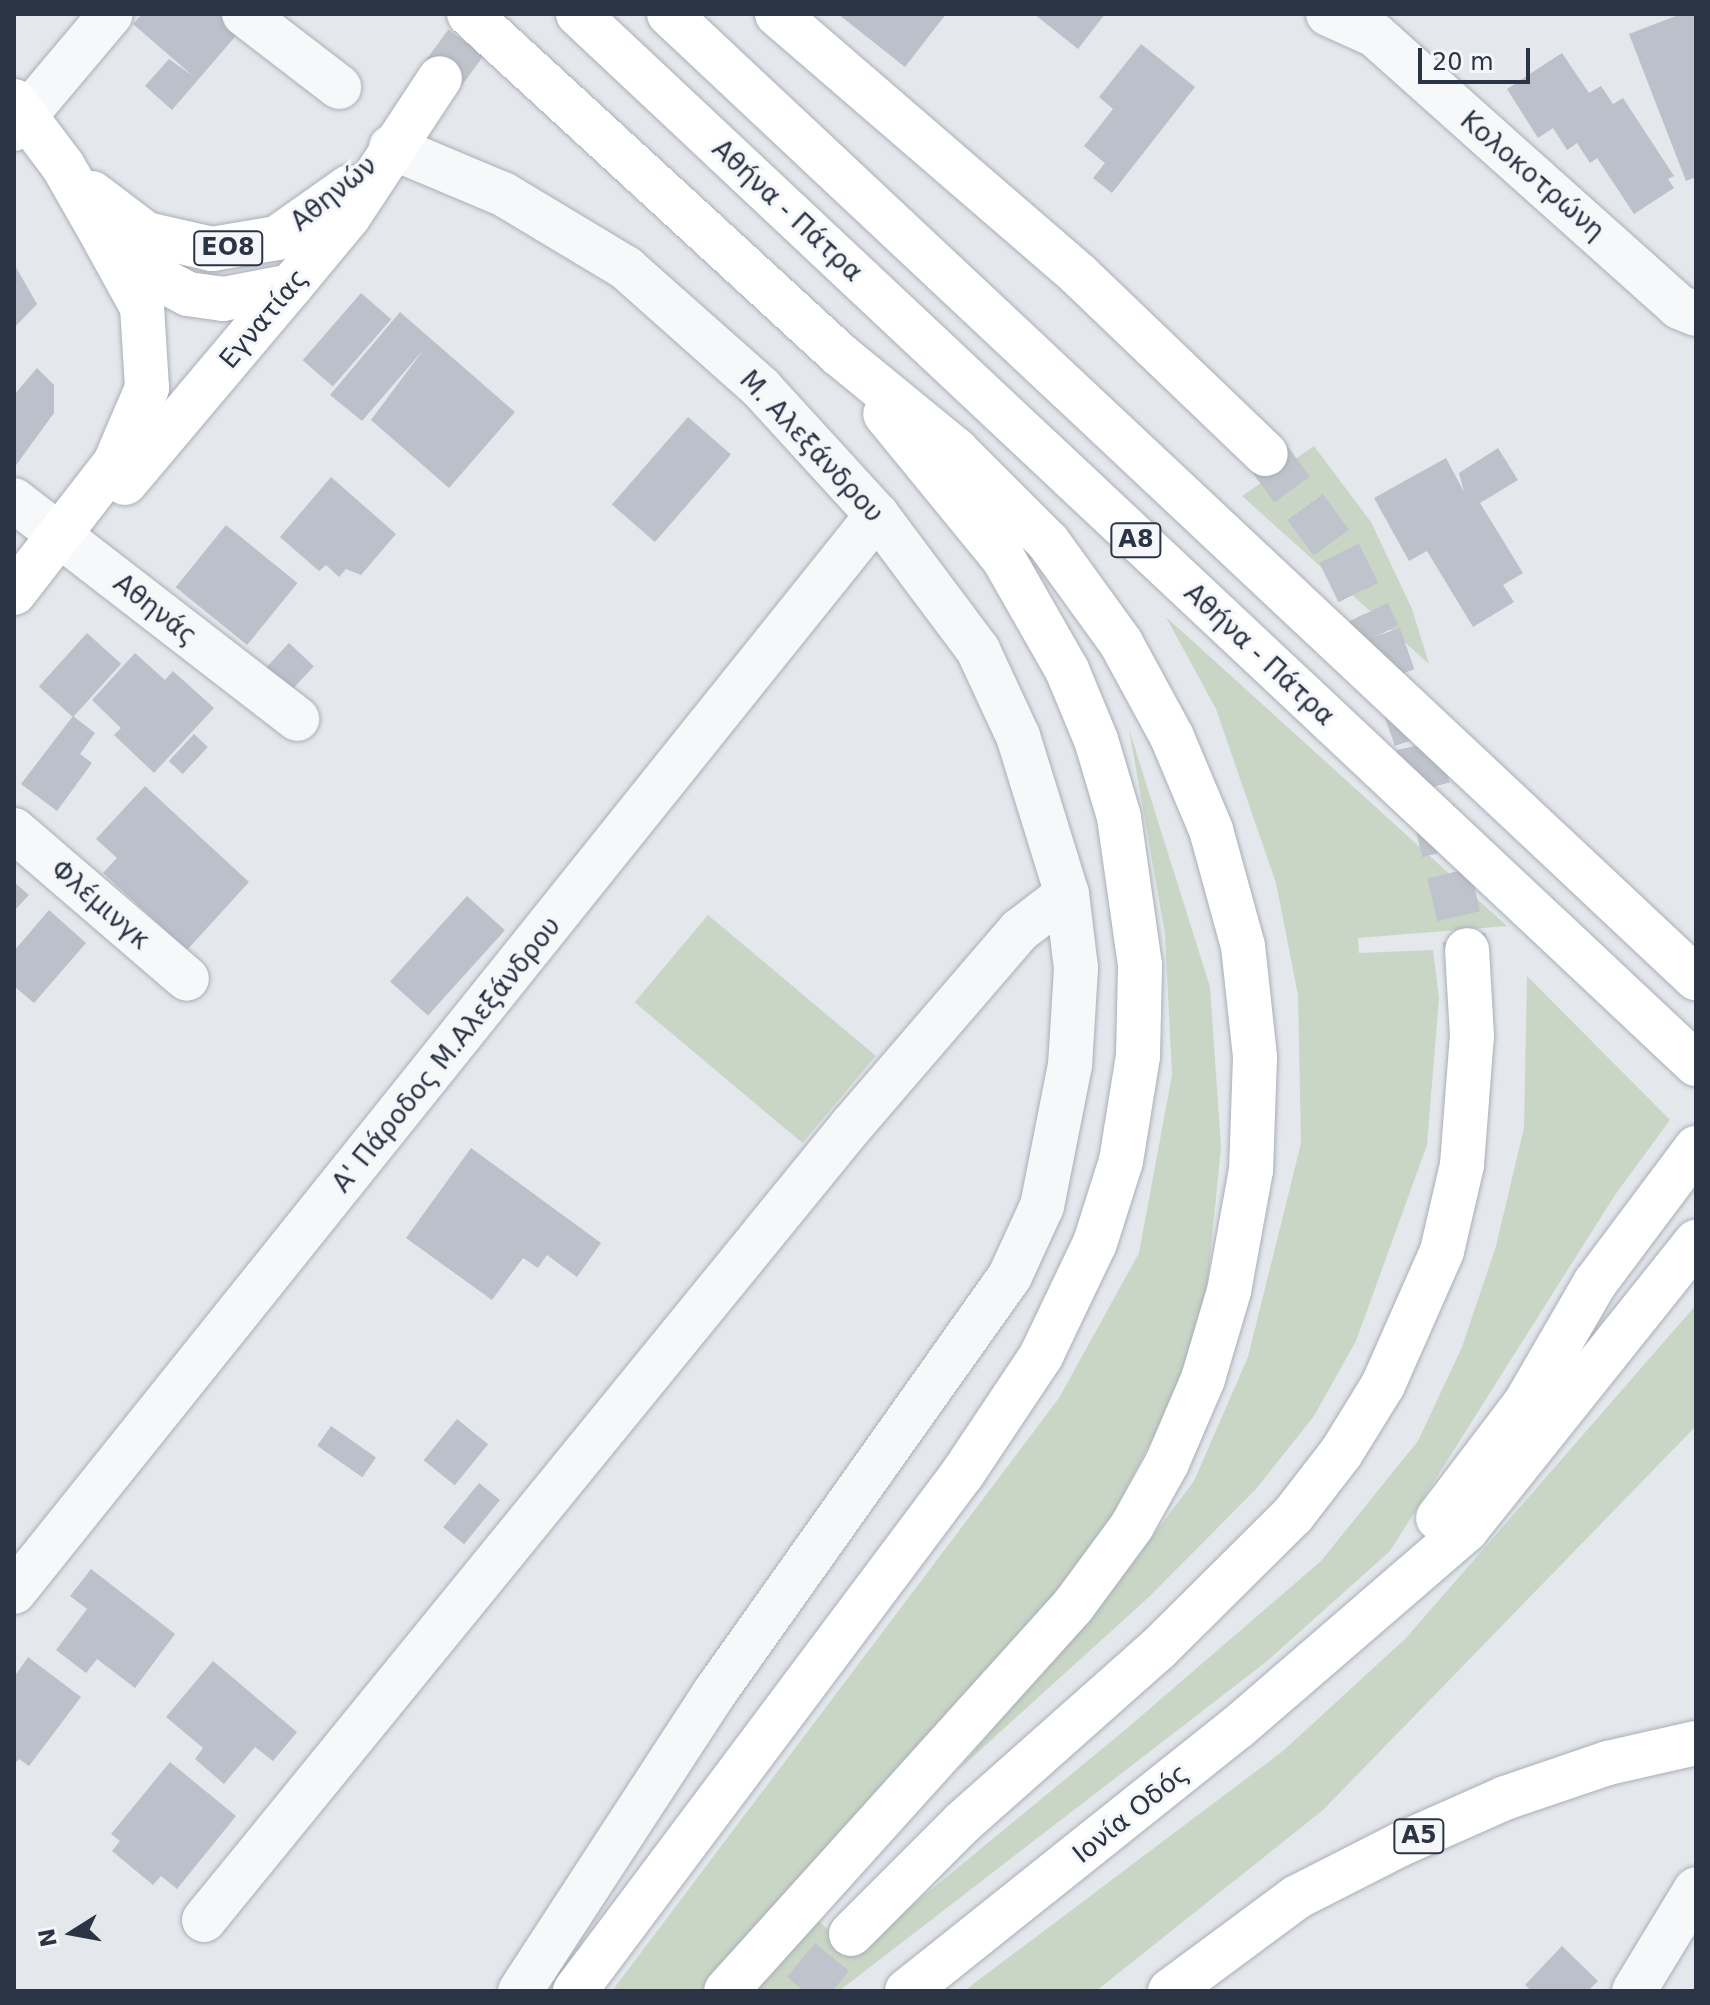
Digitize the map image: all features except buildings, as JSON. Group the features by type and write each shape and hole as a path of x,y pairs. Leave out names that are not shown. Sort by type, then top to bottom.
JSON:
{"main road":[{"path":"469,14 840,355 956,450 1048,542 1121,643 1172,737 1211,830 1243,946 1255,1057 1251,1170 1229,1291 1203,1379 1132,1526 1073,1606 726,1991"},
{"name":"Αθήνα - Πάτρα","path":"578,14 1696,1064"},
{"name":"Α8","path":"669,14 1696,978"},
{"path":"777,14 1078,274 1266,454"},
{"name":"Εγνατίας","path":"62,538 132,477 349,216 391,147 440,78"},
{"name":"Αθηνών","path":"18,115 63,166 118,218 146,234 212,249 277,238 307,223 391,147"},
{"name":"Αθηνών","path":"63,166 103,236 136,268 188,294 234,298 291,286"},
{"name":"Εγνατίας","path":"14,593 62,538 122,451 147,388 142,307 103,236"},
{"path":"575,1991 963,1473 1041,1356 1095,1243 1121,1161 1138,1056 1140,965 1119,817 1067,670 1003,558 840,355"},
{"path":"851,1934 963,1822 1211,1597 1293,1515 1341,1453 1383,1385 1442,1251 1462,1165 1472,1036 1467,950"},
{"path":"1352,1631 1526,1402 1595,1283 1665,1183 1696,1148"},
{"path":"1352,1631 1466,1530 1696,1242"},
{"name":"Ιονία Οδός","path":"907,1991 1352,1631"},
{"name":"Α5","path":"1170,1991 1297,1897 1399,1845 1519,1793 1608,1763 1696,1743"}],"street":[{"path":"18,115 111,14"},
{"path":"244,14 339,87"},
{"name":"Κολοκοτρώνη","path":"1328,14 1375,35 1679,307 1696,314"},
{"name":"Μ. Αλεξάνδρου","path":"391,147 503,194 626,268 761,388 877,515 978,650 1018,736 1067,894 1076,968 1070,1065 1042,1206 1010,1276 715,1692 520,1991"},
{"name":"Αθηνάς","path":"14,500 297,719"},
{"name":"Α' Πάροδος Μ.Αλεξάνδρου","path":"14,1592 877,515"},
{"name":"Φλέμινγκ","path":"14,830 187,979"},
{"path":"204,1920 852,1125 1020,930 1067,894"},
{"path":"1634,1991 1696,1889"}],"green space":[{"path":"1314,446 1371,522 1412,609 1429,664 1242,496"},
{"path":"1166,617 1507,926 1358,938 1359,953 1433,950 1439,998 1427,1145 1356,1341 1314,1416 1255,1490 1150,1596 956,1772 1103,1602 1194,1481 1248,1357 1301,1143 1298,995 1276,883 1216,709"},
{"path":"1129,729 1210,987 1221,1147 1206,1298 1171,1403 1091,1556 850,1833 703,1991 612,1991 1059,1398 1139,1253 1172,1075 1165,934"},
{"path":"708,915 876,1056 802,1143 635,1002"},
{"path":"1527,976 1670,1120 1615,1195 1390,1551 1266,1662 839,1991 751,1991 815,1917 853,1954 1125,1730 1321,1561 1418,1441 1462,1347 1496,1246 1524,1128"},
{"path":"1696,1305 1696,1426 1323,1810 1096,1991 964,1991 1283,1751 1406,1638"}],"tunnel":[{"path":"440,78 487,14"},
{"path":"1266,454 1339,553 1379,635 1418,745 1467,950"},
{"path":"804,1991 851,1934"}]}
